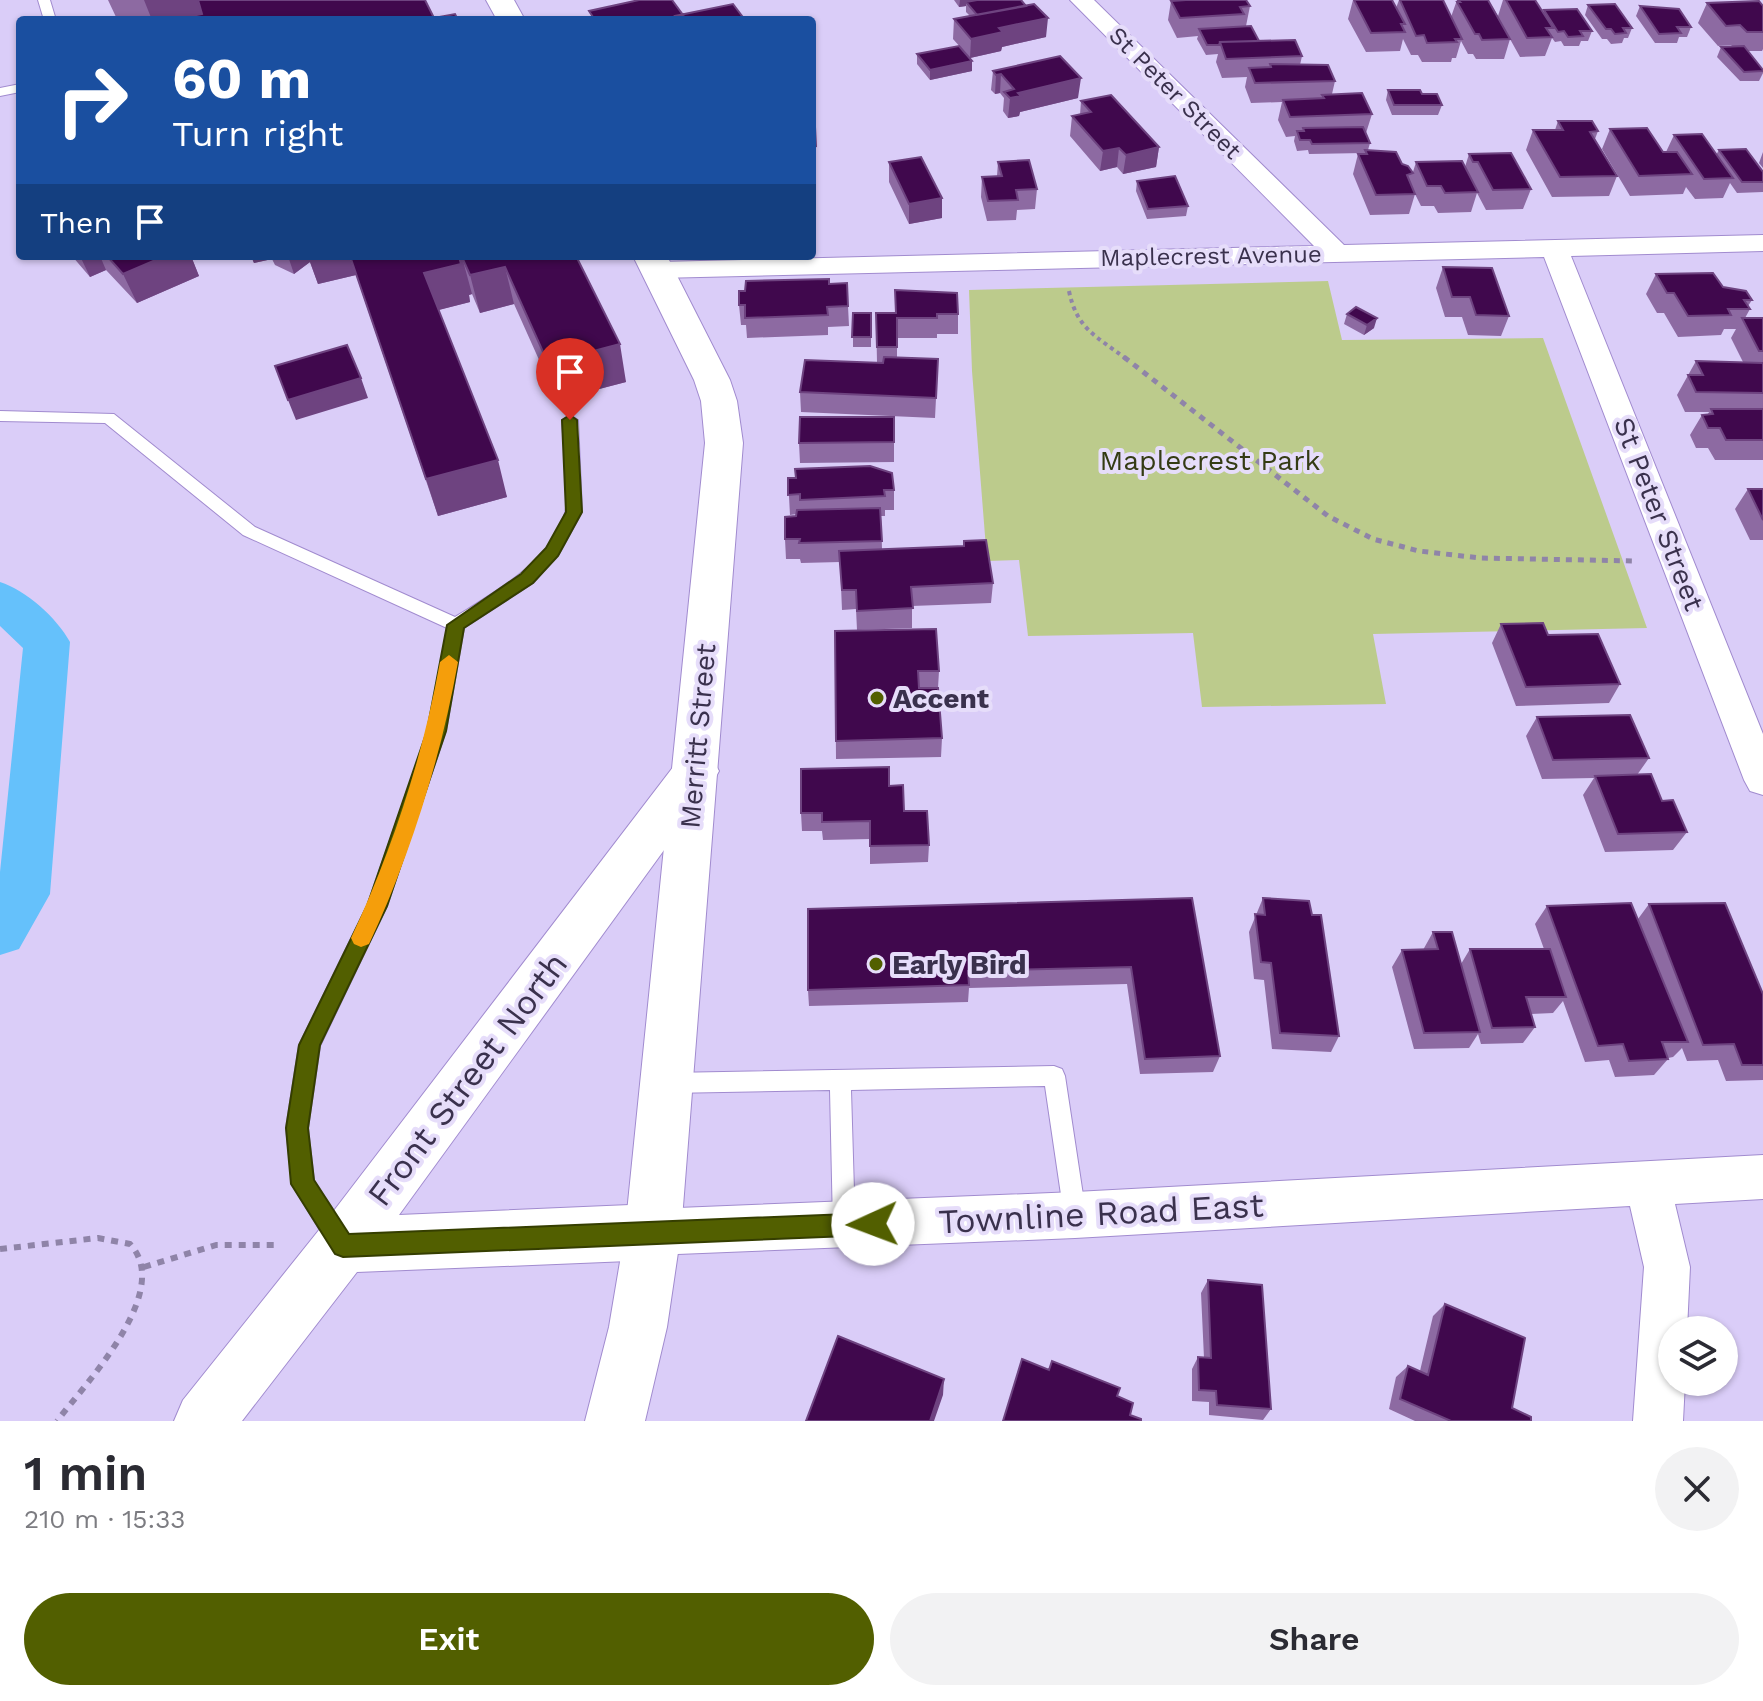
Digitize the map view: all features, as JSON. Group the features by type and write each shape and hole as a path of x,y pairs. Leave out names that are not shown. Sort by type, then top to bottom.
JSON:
{"main road":[{"name":"Merritt Street","path":"615,1421 627,1381 643,1303 653,1232 723,470 723,432 712,380 654,263"},
{"name":"Front Street North","path":"204,1421 343,1245 696,771"},
{"name":"Townline Road East","path":"343,1245 653,1232"}],"street":[{"path":"1081,0 1087,0"},
{"name":"St Peter Street","path":"1081,0 1337,253"},
{"name":"Maplecrest Avenue","path":"654,263 1763,243"},
{"name":"St Peter Street","path":"1554,247 1763,780"},
{"name":"Townline Road East","path":"653,1232 1075,1215 1763,1177"},
{"path":"1647,1182 1667,1267 1658,1421"}],"lane":[{"path":"0,416 109,418 249,531 456,625"},
{"path":"343,1245 303,1184 297,1128 310,1045 377,906 437,731 456,625 527,579 552,552 574,512 570,420"},
{"path":"666,1083 1054,1076 1075,1215"},
{"path":"840,1080 844,1225"}],"path":[{"path":"1069,283 1069,300 1082,325 1328,516 1366,536 1406,549 1457,556 1678,562"},
{"path":"0,1249 98,1238 130,1244 144,1267 142,1290 132,1316 57,1421"},
{"path":"144,1267 216,1245 343,1245"}],"green space":[{"name":"Maplecrest Park","path":"1328,281 1342,340 1543,338 1647,628 1373,634 1386,704 1202,707 1193,633 1028,636 1019,560 987,561 969,290"}],"building":[{"path":"198,0 425,0 433,16 191,16 202,14"},
{"path":"639,0 672,0 683,15 592,16 589,11"},
{"path":"1021,0 1026,6 977,15 966,2"},
{"path":"1246,0 1250,6 1240,7 1244,14 1180,18 1171,1"},
{"path":"1354,0 1392,0 1405,24 1401,24 1405,32 1371,33"},
{"path":"1400,0 1443,0 1462,39 1455,39 1457,42 1427,43 1424,35 1416,36"},
{"path":"1458,0 1488,0 1510,39 1482,40 1479,34 1475,34"},
{"path":"1506,0 1535,0 1553,28 1546,28 1552,37 1527,38"},
{"path":"1759,1 1763,6 1763,32 1747,32 1740,25 1726,26 1707,3"},
{"path":"733,4 742,16 675,16"},
{"path":"1034,4 1048,18 999,28 1003,32 971,39 954,19"},
{"path":"1615,4 1632,28 1623,28 1626,33 1615,34 1611,29 1606,29 1588,5"},
{"path":"1640,6 1679,9 1691,27 1677,27 1681,33 1659,34"},
{"path":"1577,9 1592,31 1580,31 1583,36 1568,37 1564,31 1558,32 1544,10"},
{"path":"1251,26 1259,41 1220,42 1219,45 1207,45 1199,29"},
{"path":"1295,40 1302,56 1226,59 1220,42"},
{"path":"959,46 972,61 930,70 917,54"},
{"path":"1744,46 1763,71 1744,72 1721,47"},
{"path":"1060,56 1081,78 1018,93 1021,96 1010,98 1004,92 1014,89 1001,74 996,75 993,71"},
{"path":"1270,64 1328,65 1335,81 1255,83 1249,68 1271,67"},
{"path":"1388,90 1420,90 1422,94 1437,94 1442,105 1394,105"},
{"path":"1362,93 1372,114 1290,117 1283,100 1324,98 1322,95"},
{"path":"1111,95 1159,147 1126,155 1119,148 1103,151 1072,116 1091,112 1081,101"},
{"path":"1558,121 1592,121 1598,131 1590,132 1617,176 1560,177 1533,130 1563,130"},
{"path":"1363,127 1370,143 1312,144 1310,140 1300,140 1297,131 1304,131 1303,128"},
{"path":"1647,128 1663,152 1677,152 1692,174 1639,176 1610,129"},
{"path":"1702,134 1733,178 1704,179 1674,135"},
{"path":"1746,149 1763,172 1763,182 1742,182 1719,150"},
{"path":"1365,150 1396,152 1402,164 1413,173 1407,175 1415,194 1376,195 1358,154 1367,154"},
{"path":"1511,153 1531,189 1493,190 1478,162 1473,162 1469,154"},
{"path":"921,157 942,198 909,204 889,162"},
{"path":"1029,160 1037,189 1016,190 1018,200 988,201 982,177 1002,176 998,162"},
{"path":"1462,161 1478,192 1445,193 1441,186 1427,186 1416,162"},
{"path":"1175,176 1188,206 1148,209 1137,181"},
{"path":"111,260 156,260 123,274"},
{"path":"351,260 460,260 461,264 424,273 498,460 426,479"},
{"path":"463,260 578,260 620,344 548,363 505,267 470,275"},
{"path":"1443,267 1492,268 1509,316 1476,315 1470,297 1452,297"},
{"path":"1713,273 1723,287 1746,291 1752,300 1744,300 1750,309 1728,309 1731,315 1688,316 1674,293 1667,293 1656,274"},
{"path":"829,279 829,284 847,283 848,306 827,307 828,315 745,318 745,305 739,305 739,291 745,291 746,281"},
{"path":"895,290 957,293 958,314 937,314 937,318 897,318 897,347 877,347 876,313 896,313"},
{"path":"1356,307 1377,318 1367,325 1347,314"},
{"path":"853,313 871,313 871,337 852,337"},
{"path":"1742,318 1763,318 1763,351 1759,351"},
{"path":"347,345 361,378 288,400 275,366"},
{"path":"884,357 938,359 936,398 800,392 805,360 883,363"},
{"path":"1696,361 1763,363 1763,393 1696,392 1688,375 1703,375"},
{"path":"1711,409 1763,409 1763,440 1726,440 1720,428 1708,428 1702,415 1713,414"},
{"path":"800,417 894,417 894,442 799,443"},
{"path":"870,466 892,473 894,490 884,490 885,496 800,500 800,494 788,495 788,478 796,478 795,469"},
{"path":"1748,489 1763,489 1763,520"},
{"path":"880,508 882,541 799,543 800,539 785,539 785,517 796,516 797,510"},
{"path":"986,540 993,583 911,587 913,608 857,611 856,590 842,590 839,551 964,546 964,541"},
{"path":"1543,623 1548,635 1598,634 1620,684 1526,687 1501,624"},
{"name":"Accent","path":"936,629 939,671 918,671 919,688 938,688 942,738 836,741 835,631"},
{"path":"1630,715 1649,758 1553,760 1537,717"},
{"path":"889,767 889,786 903,785 904,811 927,811 929,845 870,846 870,821 822,822 822,813 801,813 801,769"},
{"path":"1651,774 1662,801 1673,800 1687,832 1618,834 1595,776"},
{"path":"1192,898 1220,1056 1145,1059 1131,967 968,971 969,985 808,990 808,909"},
{"path":"1263,898 1309,901 1312,915 1321,915 1339,1036 1280,1033 1271,963 1261,962 1255,914 1265,915"},
{"path":"1631,903 1688,1042 1662,1042 1668,1059 1629,1061 1623,1044 1598,1046 1547,906"},
{"path":"1725,903 1763,994 1763,1065 1742,1065 1734,1044 1703,1045 1649,904"},
{"path":"1433,932 1452,932 1480,1032 1424,1033 1402,950 1438,949"},
{"path":"1470,949 1550,949 1566,997 1526,997 1535,1027 1492,1028"},
{"path":"1208,1280 1262,1285 1271,1409 1217,1405 1216,1391 1199,1390 1198,1357 1211,1358"},
{"path":"1445,1304 1525,1338 1512,1408 1531,1417 1531,1421 1451,1421 1400,1399 1408,1366 1428,1375"},
{"path":"838,1336 944,1379 930,1421 806,1421"},
{"path":"1022,1359 1049,1370 1052,1361 1120,1388 1117,1396 1133,1403 1130,1415 1141,1421 1003,1421"}],"waterway":[{"path":"0,599 47,642 24,894 0,932"}],"slow traffic":[{"path":"361,938 377,906 437,731 449,662"}],"place":[{"name":"Accent","path":"877,698"},
{"name":"Early Bird","path":"876,964"}],"route":[{"path":"570,420 574,512 552,552 527,579 456,625 437,731 377,906 310,1045 297,1128 303,1184 343,1245 873,1224"}]}
